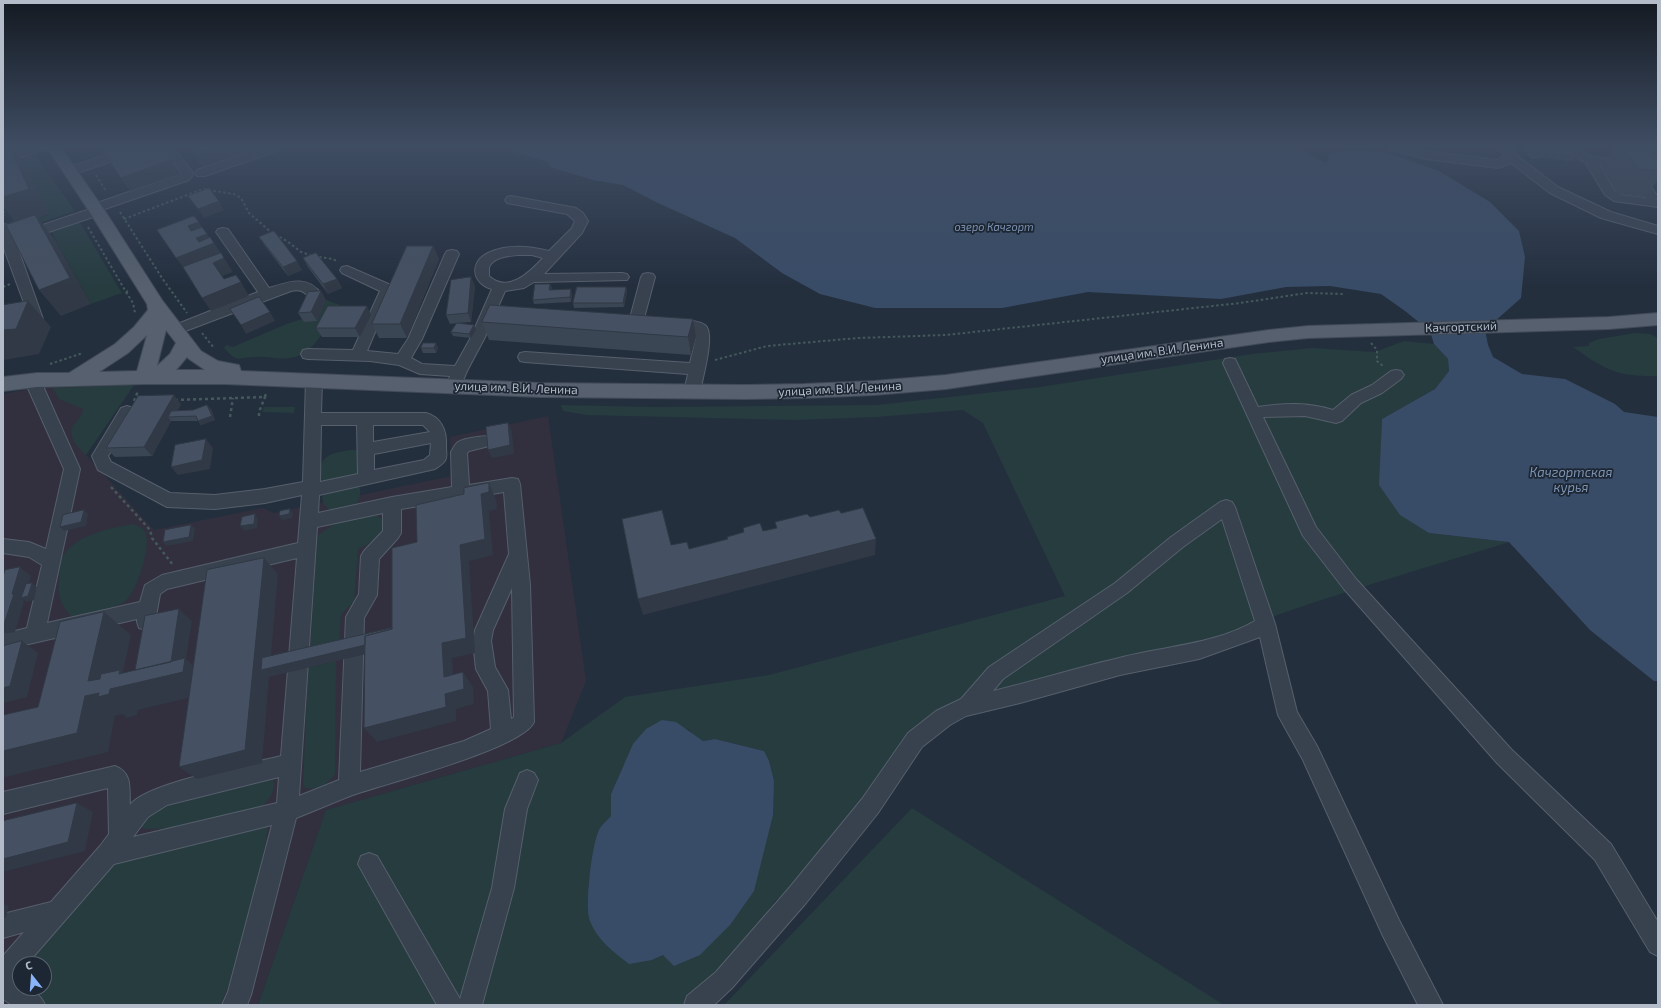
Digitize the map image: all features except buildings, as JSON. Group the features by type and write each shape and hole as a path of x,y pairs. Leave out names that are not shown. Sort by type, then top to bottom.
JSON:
{"main road":[{"path":"85,193 157,307 180,337 199,358 213,367 314,380"},
{"path":"67,379 92,368 121,350 139,334 157,307"},
{"path":"147,381 159,323 157,307"},
{"name":"Качгортский","path":"1363,330 1559,324 1658,319"},
{"name":"улица им. В.И. Ленина","path":"314,380 457,378 540,390 752,392 851,389 946,382 1269,336 1308,332 1363,330"},
{"path":"147,381 180,356 180,337"},
{"path":"3,384 41,373 67,379 147,381 230,377 314,380"}],"street":[{"path":"36,319 5,237 96,210 139,193"},
{"path":"1560,193 1606,215 1658,230"},
{"path":"1611,193 1618,198 1657,203"},
{"path":"1652,193 1657,203"},
{"path":"511,200 571,211 582,221 577,230 532,278 521,284 500,287 485,280 481,274 482,267 485,261 490,257 518,251 532,251 552,256"},
{"path":"222,232 266,294"},
{"path":"402,360 415,339 452,254"},
{"path":"348,270 388,290"},
{"path":"358,356 382,299 395,276"},
{"path":"532,278 622,277"},
{"path":"636,322 648,277"},
{"path":"180,337 194,322 266,294 297,285 308,287 315,295"},
{"path":"308,354 402,360 420,369 457,378 478,339 500,287"},
{"path":"488,314 504,314"},
{"path":"620,321 695,326 701,329 703,338 692,392"},
{"path":"525,357 697,369"},
{"path":"1230,363 1309,531 1350,584 1504,756 1603,852 1658,944"},
{"path":"35,634 72,469 36,386 41,373"},
{"path":"1253,413 1291,408 1320,411 1336,417 1356,399 1377,389 1396,375"},
{"path":"234,1005 239,995 287,810 292,764 309,522 314,380"},
{"path":"127,412 100,456 104,466 167,500 215,502 265,496 366,479 429,465 438,458 438,430 434,422 426,419 313,419"},
{"path":"366,419 366,479"},
{"path":"366,449 438,436"},
{"path":"461,492 459,452 464,446 487,441"},
{"path":"108,854 287,810 349,786 464,750 502,734 524,722 521,585 512,484 392,504 309,522"},
{"path":"349,786 355,617 368,595 370,556 392,533 392,504"},
{"path":"968,706 996,673 1121,588 1177,542 1226,507 1266,624 1288,715 1310,753 1391,928 1431,1005"},
{"path":"3,546 22,548 41,553 52,563"},
{"path":"3,642 72,626 147,615 151,590 162,583 307,548"},
{"path":"502,734 498,690 486,669 482,641 484,630 518,554"},
{"path":"696,1005 724,980 798,895 870,806 915,740 943,718 968,706 1120,666 1199,651 1249,634 1266,624"},
{"path":"66,648 72,626"},
{"path":"3,974 108,854 140,809 154,800 166,795 292,764"},
{"path":"3,803 115,776 118,779 120,837"},
{"path":"470,1005 503,888 516,809 527,780"},
{"path":"369,864 450,1005"},
{"path":"3,926 59,911"},
{"path":"3,985 33,1005"}],"path":[{"path":"107,193 162,278 217,353"},
{"path":"124,219 192,193"},
{"path":"230,193 241,198 250,213 272,233 287,241 301,252 313,256 333,259 348,270"},
{"path":"126,292 133,303 135,317"},
{"path":"697,369 725,356 767,346 858,338 946,335 1240,303 1308,293 1345,294"},
{"path":"1376,350 1377,361 1396,375"},
{"path":"41,373 85,352"},
{"path":"141,401 133,401 147,381"},
{"path":"260,416 259,412 267,392"},
{"path":"173,400 265,397"},
{"path":"230,417 233,398"},
{"path":"108,484 150,530 152,538 183,577"}],"shaded area":[{"path":"134,385 86,455 154,530 263,508 274,513 452,476 450,437 548,416 586,681 561,743 326,810 258,1005 3,1005 3,394 37,388"}],"green space":[{"path":"30,193 62,193 75,211 15,231 10,221 15,220 18,225 49,215"},
{"path":"79,221 122,293 91,304 51,231"},
{"path":"326,300 340,305 340,308 313,345 307,351 299,355 290,358 236,358 224,348 226,345 233,347 284,325 305,318 317,321"},
{"path":"1635,333 1650,334 1658,338 1658,376 1642,376 1619,373 1598,364 1573,347 1589,346 1589,343 1599,339"},
{"path":"1404,341 1434,344 1448,359 1449,371 1435,389 1382,419 1381,443 1429,533 1509,542 1319,601 1245,627 1208,642 934,714 903,739 856,810 810,870 774,902 752,937 684,1005 258,1005 326,810 561,743 625,697 769,675 1065,596 983,423 963,410 876,417 794,420 587,415 563,411 561,405 653,407 877,405 1040,387 1252,354 1312,348 1375,352","holes":["688,729 695,737 703,741 715,739 764,751 663,955 652,960 588,887 599,830 611,816 611,794 624,764"]},
{"path":"134,385 86,455 74,442 72,437 72,429 81,416 83,409 59,399 53,388"},
{"path":"264,407 295,407 294,413 262,412"},
{"path":"357,450 359,452 359,473 327,482 320,479 321,465 327,457 337,452"},
{"path":"355,485 360,488 360,495 356,504 347,508 330,510 323,503 322,497 326,493"},
{"path":"373,515 382,519 386,528 380,535 358,549 354,602 341,614 339,649 310,656 317,536 337,522"},
{"path":"133,524 145,532 147,539 145,559 142,570 138,581 128,598 123,603 114,607 78,616 71,616 62,604 59,595 59,573 61,561 65,552 81,539 103,531"},
{"path":"336,661 335,774 322,786 306,788 303,785 308,668"},
{"path":"272,777 274,786 272,794 267,802 260,808 184,828 144,829 140,826 148,808"},
{"path":"912,808 1224,1005 724,1005"},
{"path":"269,822 256,899 234,974 220,1005 43,1005 30,996 52,996 52,956 30,956 112,860"},
{"path":"12,976 12,984 8,981"}],"water":[{"name":"озеро Качгорт","path":"639,193 1475,193 1490,202 1519,231 1525,257 1521,298 1485,330 1488,345 1493,357 1522,374 1565,379 1615,404 1624,412 1658,417 1658,681 1654,681 1590,630 1509,542 1429,533 1400,515 1379,485 1382,419 1435,389 1449,371 1448,359 1434,344 1430,331 1381,294 1330,286 1286,287 1221,299 1088,292 1002,308 875,308 820,294 782,273 735,238"},
{"path":"662,720 676,722 703,741 715,739 764,751 769,761 774,781 773,815 754,891 730,925 700,955 674,966 663,955 652,960 629,964 601,940 593,928 588,914 588,890 591,861 596,837 600,828 611,816 611,794 633,744 646,729"}],"water label":[{"name":"Качгортская курья","path":"1571,480"}]}
